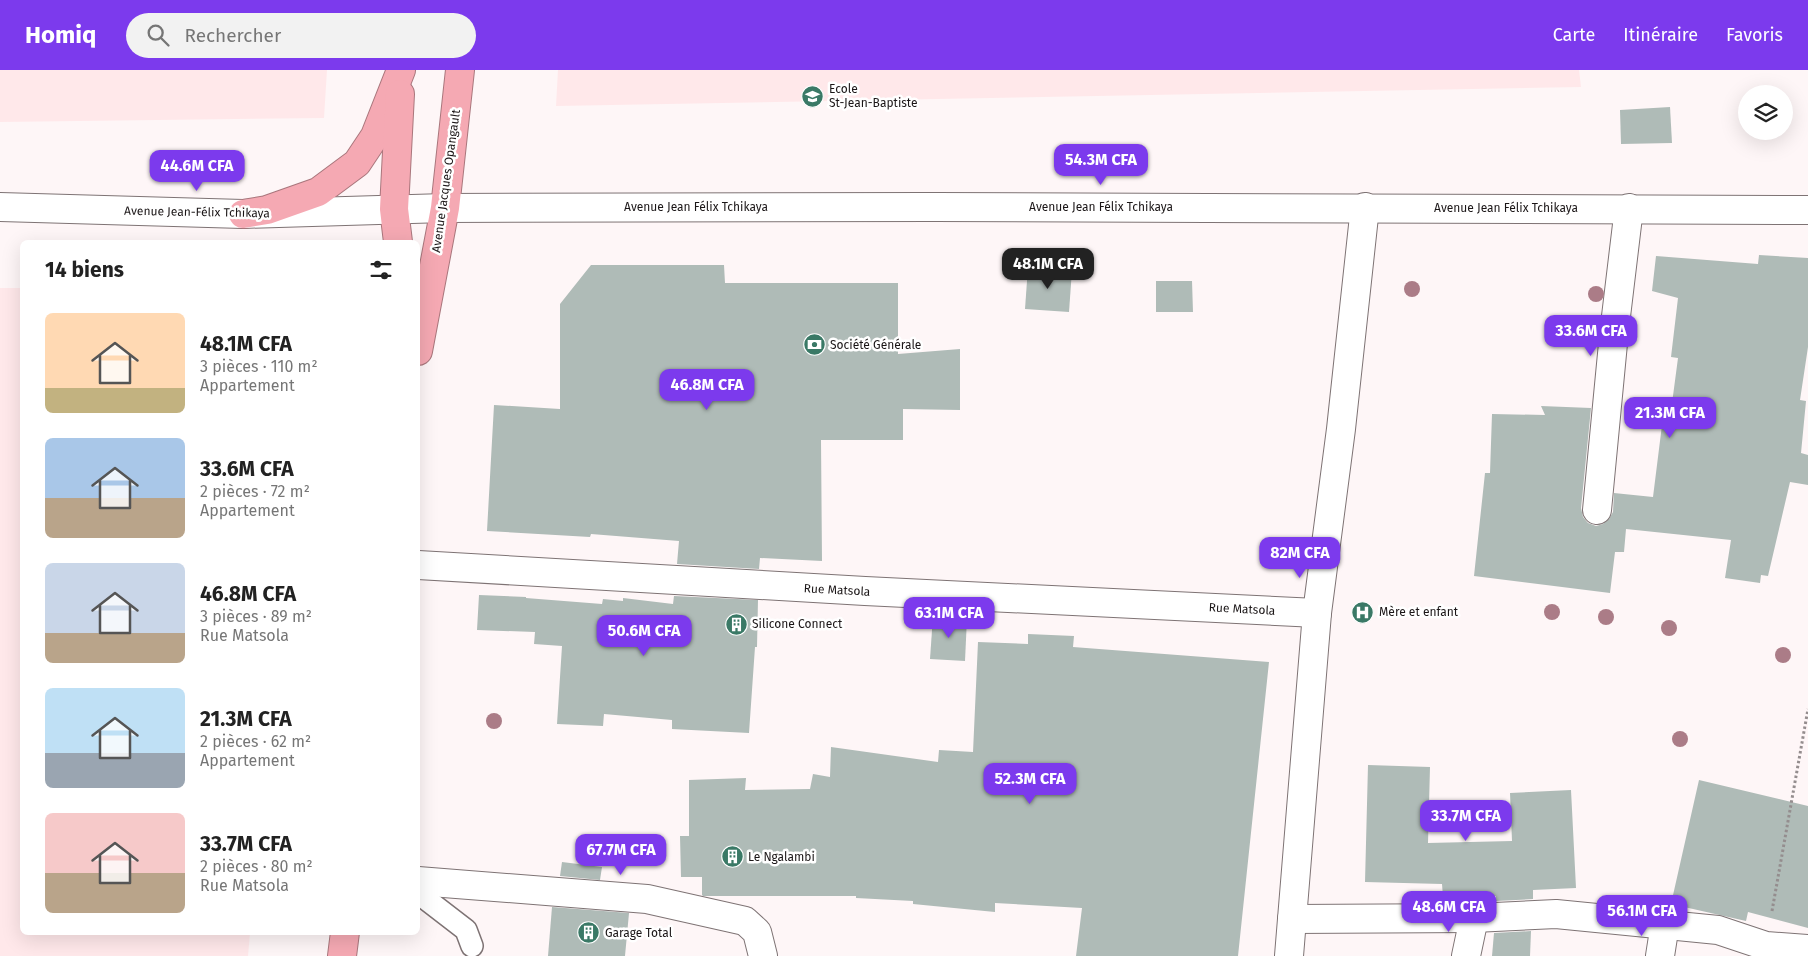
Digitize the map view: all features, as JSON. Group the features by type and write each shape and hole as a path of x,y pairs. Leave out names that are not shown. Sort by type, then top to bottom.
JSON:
{"highway":[{"path":"398,240 394,209 401,70"},
{"path":"244,214 267,210 318,192 357,163 376,136 401,70"},
{"name":"Avenue Jacques Opangault","path":"420,340 445,208 460,70"},
{"path":"342,956 345,935"}],"street":[{"name":"Avenue Jean Félix Tchikaya","path":"394,209 924,206 1808,210"},
{"name":"Avenue Jean-Félix Tchikaya","path":"0,207 244,214 394,209"},
{"path":"1289,956 1317,613 1341,429 1365,207"},
{"path":"1597,510 1614,333 1629,208"},
{"name":"Rue Matsola","path":"420,565 865,592 1317,613"},
{"path":"420,881 647,899 745,921 757,932 763,956"},
{"path":"1292,919 1474,918 1556,914 1718,930 1766,946 1808,949"},
{"path":"1466,956 1474,918"},
{"path":"1660,956 1665,924"}],"lane":[{"path":"420,895 466,930 472,946"}],"path":[{"path":"1766,946 1808,709"}],"shaded area":[{"path":"0,70 327,70 324,118 0,122"},
{"name":"Ecole St-Jean-Baptiste","path":"558,70 1579,70 1581,87 556,106"},
{"path":"0,288 20,288 20,935 250,935 248,956 0,956"}],"building":[{"path":"1670,107 1672,143 1621,144 1620,110"},
{"path":"1759,255 1808,258 1808,347 1800,400 1806,401 1801,453 1808,455 1808,485 1790,482 1768,576 1761,575 1760,583 1725,578 1731,540 1626,529 1624,552 1615,552 1610,593 1474,576 1485,473 1490,473 1492,414 1545,415 1541,406 1591,408 1581,508 1583,517 1588,523 1596,526 1603,524 1609,519 1613,512 1614,493 1653,497 1662,425 1669,426 1678,358 1671,357 1678,298 1652,291 1656,256 1758,264"},
{"path":"591,265 724,265 725,283 898,283 898,354 960,349 960,410 903,409 903,440 821,440 822,561 760,558 759,569 677,564 679,541 591,534 590,537 487,531 494,405 560,409 560,304"},
{"path":"1028,267 1072,270 1069,312 1025,309"},
{"path":"1156,281 1192,281 1193,312 1156,312"},
{"path":"479,595 602,604 603,599 623,601 623,598 673,604 674,596 758,600 757,647 755,647 749,733 672,729 672,720 604,714 603,726 557,724 562,646 534,644 535,632 477,630"},
{"path":"933,616 967,618 965,661 930,659"},
{"path":"1028,634 1074,636 1073,647 1269,662 1238,956 1076,956 1082,908 995,903 995,912 913,904 913,901 856,898 856,896 703,896 702,877 681,877 680,836 689,836 689,780 746,778 745,790 810,789 813,774 830,777 831,747 938,762 939,750 973,752 978,642 1028,644"},
{"path":"1368,765 1430,767 1428,843 1512,841 1510,793 1571,790 1576,888 1533,890 1533,899 1496,901 1496,896 1443,897 1442,884 1365,882"},
{"path":"1699,780 1808,806 1808,928 1748,912 1746,921 1671,904"},
{"path":"562,862 602,867 600,880 560,876"},
{"name":"Garage Total","path":"552,907 629,913 625,956 548,956"},
{"path":"1531,931 1530,956 1492,956 1494,933"}],"place":[{"name":"Ecole St-Jean-Baptiste","path":"813,96"},
{"name":"Société Générale","path":"814,345"},
{"name":"Mère et enfant","path":"1363,612"},
{"name":"Silicone Connect","path":"736,624"},
{"name":"Le Ngalambi","path":"732,857"},
{"name":"Garage Total","path":"589,933"}]}
